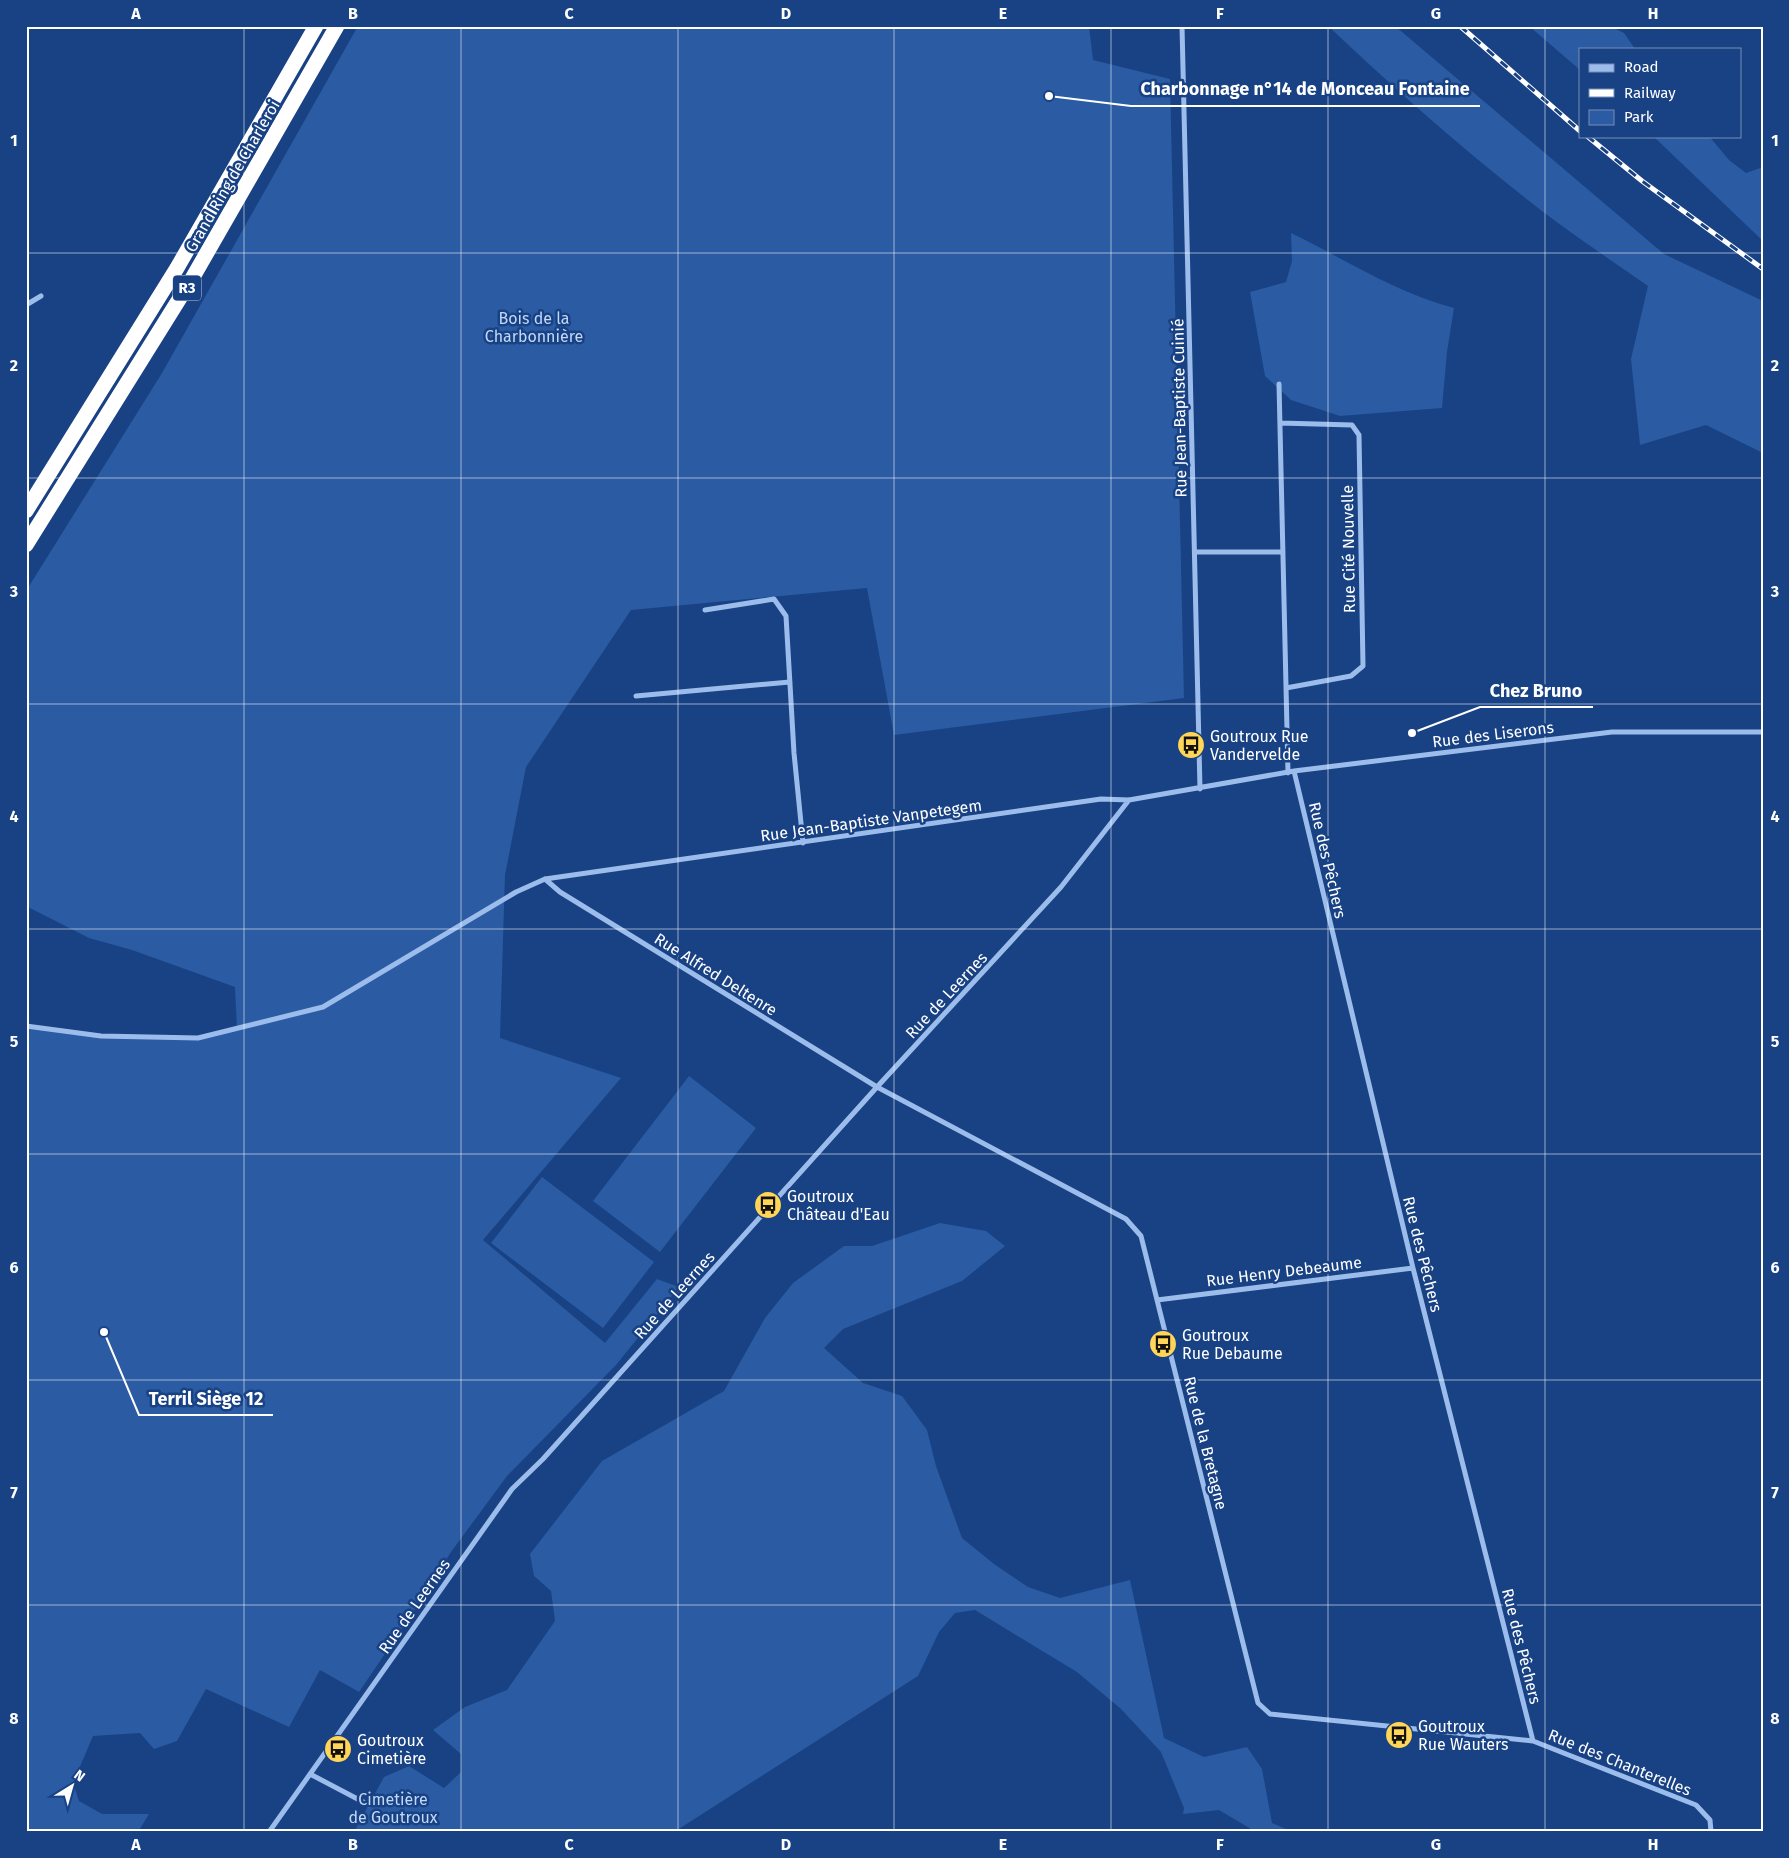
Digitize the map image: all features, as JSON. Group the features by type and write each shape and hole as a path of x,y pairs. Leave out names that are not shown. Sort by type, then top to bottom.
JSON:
{"highway":[{"name":"Grand Ring de Charleroi","path":"26,511 177,268 316,26"},
{"name":"Grand Ring de Charleroi","path":"26,545 193,277 337,26"}],"street":[{"name":"Rue Jean-Baptiste Cuinié","path":"1182,26 1200,789"},
{"path":"26,304 41,296"},
{"path":"1279,384 1288,773"},
{"name":"Rue Cité Nouvelle","path":"1280,424 1352,425 1359,435 1363,666 1351,676 1286,688"},
{"path":"1195,552 1283,552"},
{"path":"705,610 774,599 786,616 794,753 803,843"},
{"path":"636,696 790,682"},
{"name":"Rue des Liserons","path":"1200,789 1294,771 1612,732 1763,732"},
{"name":"Rue des Pêchers","path":"1294,771 1413,1268 1533,1741"},
{"name":"Rue Jean-Baptiste Vanpetegem","path":"26,1026 101,1036 198,1038 324,1007 516,892 545,879 1102,799 1129,800 1200,789"},
{"name":"Rue de Leernes","path":"269,1832 512,1488 544,1459 876,1087 1061,888 1129,800"},
{"name":"Rue Alfred Deltenre","path":"545,879 560,892 876,1087"},
{"name":"Rue de la Bretagne","path":"876,1087 1126,1219 1141,1236 1258,1703 1270,1714"},
{"name":"Rue Henry Debeaume","path":"1157,1300 1413,1268"},
{"name":"Rue des Chanterelles","path":"1270,1714 1533,1741 1696,1805 1710,1820 1711,1832"},
{"path":"310,1774 369,1805"}],"green space":[{"name":"Bois de la Charbonnière","path":"358,26 1089,26 1093,60 1170,79 1184,698 894,735 867,588 631,610 526,767 505,875 500,1038 621,1078 483,1240 605,1343 657,1279 679,1287 616,1365 507,1476 451,1552 359,1692 320,1670 289,1727 206,1689 177,1741 154,1749 140,1733 93,1736 73,1783 79,1801 102,1814 149,1814 138,1832 26,1832 26,1026 101,1036 198,1038 237,1029 235,987 132,950 89,938 26,906 26,591 162,373"},
{"path":"1328,26 1395,26 1664,254 1763,301 1763,453 1706,425 1640,445 1631,359 1648,286 1558,223 1499,177 1412,103"},
{"path":"1529,26 1610,26 1624,33 1634,48 1579,48 1579,69"},
{"path":"1655,138 1711,138 1729,160 1746,173 1763,167 1763,241"},
{"path":"1291,233 1391,285 1433,302 1454,308 1447,352 1442,408 1340,416 1291,400 1265,376 1250,292 1286,282 1292,261"},
{"path":"689,1076 756,1128 660,1252 593,1201"},
{"path":"542,1177 654,1262 603,1328 491,1243"},
{"name":"Cimetière de Goutroux","path":"940,1223 986,1231 1005,1246 962,1281 843,1329 824,1348 863,1383 902,1396 927,1430 936,1466 962,1538 994,1564 1028,1587 1060,1598 1130,1580 1164,1738 1204,1757 1247,1747 1262,1769 1272,1823 1293,1832 1256,1832 1219,1810 1183,1814 1184,1808 1161,1752 1121,1709 1077,1672 975,1610 955,1613 939,1632 918,1676 674,1832 354,1832 384,1777 409,1766 444,1788 461,1772 461,1754 433,1730 465,1707 507,1690 555,1621 551,1591 534,1576 530,1554 602,1461 724,1391 765,1318 793,1283 844,1246 872,1246"}],"railway":[{"path":"1460,26 1579,130"},
{"path":"1589,138 1642,181 1763,269"}],"place":[{"name":"Charbonnage n°14 de Monceau Fontaine","path":"1049,96"},
{"name":"Chez Bruno","path":"1412,733"},
{"name":"Goutroux Rue Vandervelde","path":"1191,745"},
{"name":"Goutroux Château d'Eau","path":"768,1205"},
{"name":"Terril Siège 12","path":"104,1332"},
{"name":"Goutroux Rue Debaume","path":"1163,1344"},
{"name":"Goutroux Rue Wauters","path":"1399,1735"},
{"name":"Goutroux Cimetière","path":"338,1749"}]}
